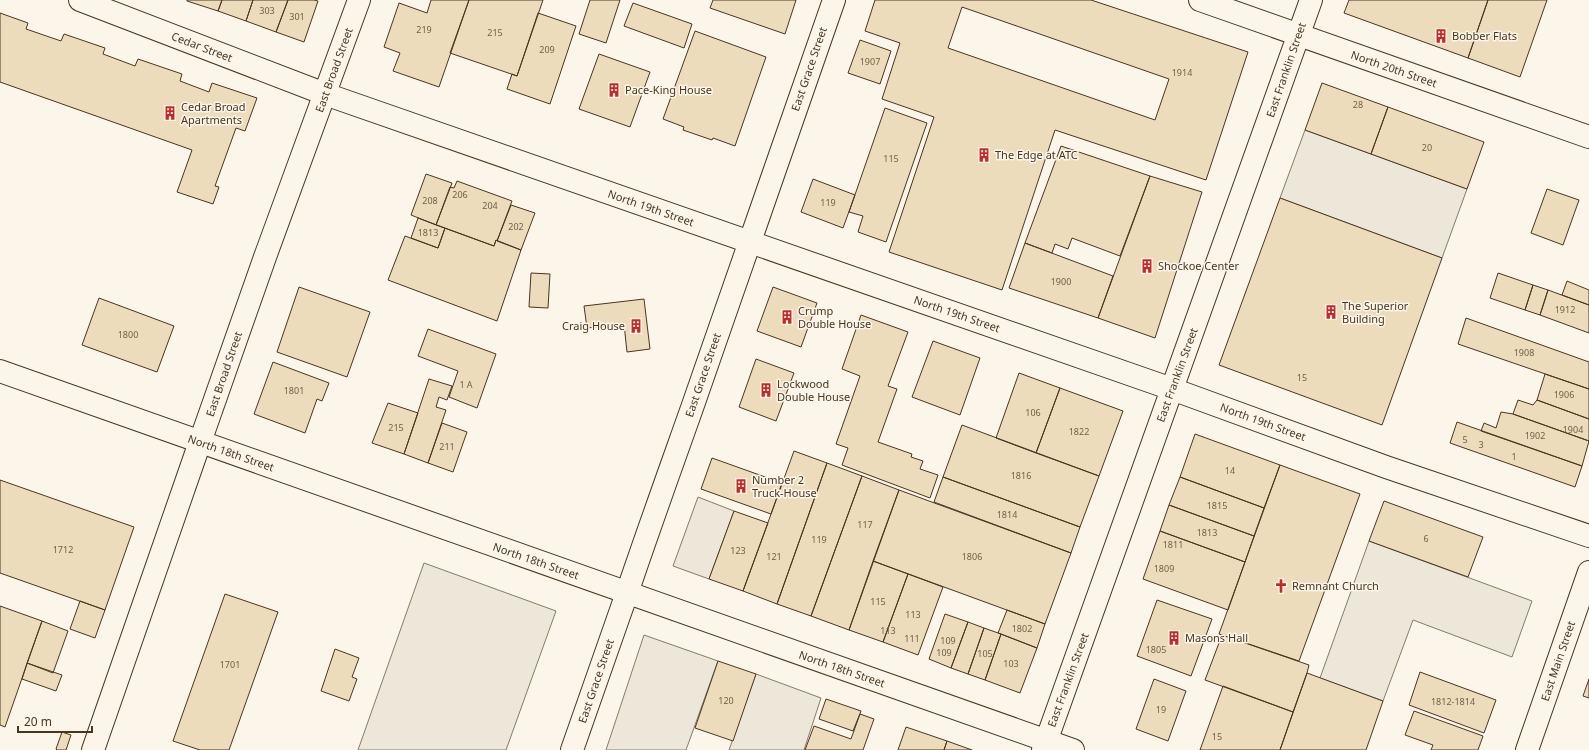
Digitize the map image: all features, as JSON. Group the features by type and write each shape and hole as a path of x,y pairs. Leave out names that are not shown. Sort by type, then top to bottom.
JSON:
{"street":[{"name":"Cedar Street","path":"80,0 325,94"},
{"name":"East Broad Street","path":"93,750 265,257 359,0"},
{"name":"East Grace Street","path":"572,750 834,0"},
{"name":"North 20th Street","path":"1200,0 1589,137"},
{"name":"East Franklin Street","path":"1045,745 1311,0"},
{"name":"North 19th Street","path":"325,94 1172,389 1386,467 1589,536"},
{"name":"North 18th Street","path":"0,371 627,593 1045,745 1073,750"},
{"name":"East Main Street","path":"1527,750 1589,572"}],"shaded area":[{"path":"1305,130 1467,189 1442,258 1280,198"},
{"path":"698,497 734,511 709,579 673,566"},
{"path":"1369,541 1532,601 1512,657 1413,620 1383,701 1320,678"},
{"path":"424,563 556,611 506,750 358,750"},
{"path":"644,635 718,661 686,750 606,750"},
{"path":"756,674 821,698 804,750 729,750"}],"building":[{"path":"187,0 222,0 218,11"},
{"path":"222,0 253,0 246,21 218,11"},
{"path":"253,0 288,0 276,32 246,21"},
{"path":"288,0 318,1 304,42 276,32"},
{"path":"431,0 469,0 439,87 393,71 400,53 384,47 399,3 427,13"},
{"path":"469,0 543,0 517,76 450,53"},
{"path":"590,0 620,0 606,43 579,34"},
{"path":"713,0 796,0 785,34 710,8"},
{"name":"The Edge at ATC","path":"875,0 1091,0 1248,52 1206,180 1055,130 1002,290 889,252 934,117 882,99 900,43 865,31","holes":["962,7 1169,79 1155,120 948,48"]},
{"name":"Bobber Flats","path":"1349,0 1488,0 1468,58 1344,13"},
{"path":"1488,0 1547,0 1520,77 1468,58"},
{"path":"633,3 692,24 684,48 624,26"},
{"name":"Cedar Broad Apartments","path":"0,13 28,23 26,29 61,41 64,34 105,48 103,54 135,66 138,59 182,74 180,81 209,92 212,83 257,98 245,131 236,128 215,186 219,187 213,204 177,192 192,150 0,82"},
{"path":"538,13 576,26 550,104 507,89 512,74 517,76"},
{"path":"695,31 766,57 735,146 683,130 684,127 663,119"},
{"path":"860,40 891,51 880,84 848,73"},
{"name":"Pace-King House","path":"599,54 650,72 630,127 579,109"},
{"path":"1322,83 1388,107 1371,154 1305,130"},
{"path":"1388,107 1484,142 1467,189 1371,154"},
{"path":"885,108 927,123 886,242 858,232 863,216 849,212"},
{"path":"1061,146 1150,176 1120,256 1072,238 1068,249 1055,244 1052,253 1025,243"},
{"path":"426,174 452,183 436,225 411,215"},
{"name":"Shockoe Center","path":"1150,176 1202,192 1155,338 1098,318"},
{"path":"813,179 855,195 843,228 801,212"},
{"path":"457,181 512,201 494,246 436,225 450,187 454,188"},
{"path":"1547,189 1579,200 1563,245 1531,233"},
{"name":"The Superior Building","path":"1280,198 1442,258 1382,425 1219,365"},
{"path":"511,205 535,213 521,250 497,241"},
{"path":"418,218 445,228 438,248 411,238"},
{"path":"445,228 494,246 496,240 521,250 497,321 388,280 405,236 438,248"},
{"path":"1025,243 1113,276 1098,318 1009,288"},
{"path":"531,273 550,274 548,308 529,307"},
{"path":"1498,273 1533,285 1525,310 1490,298"},
{"path":"1567,281 1589,290 1589,305 1562,295"},
{"path":"1533,285 1548,290 1540,315 1525,310"},
{"path":"299,287 370,312 347,377 277,352"},
{"name":"Crump Double House","path":"773,287 817,303 801,347 757,331"},
{"path":"1548,290 1589,305 1589,333 1540,315"},
{"path":"99,298 174,326 157,372 82,345"},
{"name":"Craig House","path":"644,299 650,349 627,352 624,324 587,328 584,306"},
{"path":"861,315 908,332 888,386 897,389 878,442 912,454 911,457 923,461 920,469 938,475 930,498 842,465 848,448 836,444 860,376 842,369"},
{"path":"1466,318 1589,362 1589,389 1458,344"},
{"path":"428,329 496,354 477,408 449,397 458,371 418,356"},
{"path":"933,341 980,358 960,415 912,397"},
{"name":"Lockwood Double House","path":"756,359 794,373 776,421 739,407"},
{"path":"273,362 329,383 322,401 317,399 305,433 254,414"},
{"path":"1019,373 1060,388 1036,453 996,438"},
{"path":"1545,374 1589,389 1589,419 1537,400"},
{"path":"429,379 452,386 447,400 439,397 436,407 446,410 428,463 404,454"},
{"path":"1060,388 1123,411 1099,476 1036,453"},
{"path":"1518,400 1533,405 1537,400 1589,419 1589,441 1513,414"},
{"path":"388,403 418,413 404,454 372,443"},
{"path":"1501,412 1513,414 1589,441 1582,466 1481,431 1484,423 1496,428"},
{"path":"1457,422 1582,466 1575,487 1450,443"},
{"path":"442,423 467,432 453,472 428,463"},
{"path":"962,425 1099,476 1080,527 943,477"},
{"path":"1195,434 1280,465 1264,508 1180,477"},
{"path":"794,451 827,463 777,604 743,591"},
{"name":"Number 2 Truck-House","path":"712,458 782,483 771,514 701,489"},
{"path":"827,463 862,476 811,616 777,604"},
{"name":"Remnant Church","path":"1280,465 1360,494 1299,661 1219,634"},
{"path":"862,476 899,490 849,630 811,616"},
{"path":"943,477 1080,527 1071,553 934,502"},
{"path":"1180,477 1264,508 1254,536 1169,505"},
{"path":"0,480 134,527 105,610 0,573"},
{"path":"899,490 1071,553 1045,624 873,561"},
{"path":"1384,501 1483,537 1468,577 1369,541"},
{"path":"1169,505 1254,536 1245,562 1160,531"},
{"path":"734,511 768,523 743,591 709,579"},
{"path":"1160,531 1245,562 1228,610 1143,579"},
{"path":"873,561 908,574 883,642 849,630"},
{"path":"908,574 943,587 918,655 883,642"},
{"path":"225,594 278,612 229,750 200,750 173,741"},
{"name":"Masons Hall","path":"1157,600 1212,619 1191,676 1137,656"},
{"path":"80,601 105,610 95,638 70,629"},
{"path":"0,606 42,621 5,727 0,725"},
{"path":"1007,610 1045,624 1037,648 998,633"},
{"path":"945,614 968,622 951,668 929,659"},
{"path":"42,621 68,631 53,673 27,663"},
{"path":"968,622 984,628 968,674 951,668"},
{"path":"984,628 1001,634 985,680 968,674"},
{"path":"1001,634 1037,648 1020,693 985,680"},
{"path":"1222,635 1309,665 1293,712 1205,680"},
{"path":"335,649 359,658 352,677 357,679 349,701 321,691"},
{"path":"718,661 756,674 733,741 695,728"},
{"path":"27,663 62,675 56,691 22,679"},
{"path":"1420,672 1496,700 1484,733 1409,705"},
{"path":"1307,673 1383,701 1366,750 1280,750"},
{"path":"1154,679 1186,691 1168,741 1136,729"},
{"path":"1589,679 1589,698 1583,696"},
{"path":"1223,686 1293,712 1280,750 1200,750"},
{"path":"826,699 861,711 853,731 819,719"},
{"path":"1414,711 1483,736 1478,750 1431,750 1433,745 1405,735"},
{"path":"860,714 874,719 863,750 805,750 814,726 851,739"},
{"path":"906,727 947,741 944,750 898,750"},
{"path":"62,732 71,735 66,750 57,750 56,749"},
{"path":"947,741 972,750 944,750"}],"place":[{"name":"Bobber Flats","path":"1441,36"},
{"name":"Pace-King House","path":"614,90"},
{"name":"Cedar Broad Apartments","path":"170,113"},
{"name":"The Edge at ATC","path":"984,155"},
{"name":"Shockoe Center","path":"1147,266"},
{"name":"The Superior Building","path":"1331,312"},
{"name":"Crump Double House","path":"787,317"},
{"name":"Craig House","path":"636,326"},
{"name":"Lockwood Double House","path":"766,390"},
{"name":"Number 2 Truck-House","path":"741,486"},
{"name":"Remnant Church","path":"1281,586"},
{"name":"Masons Hall","path":"1174,638"}]}
